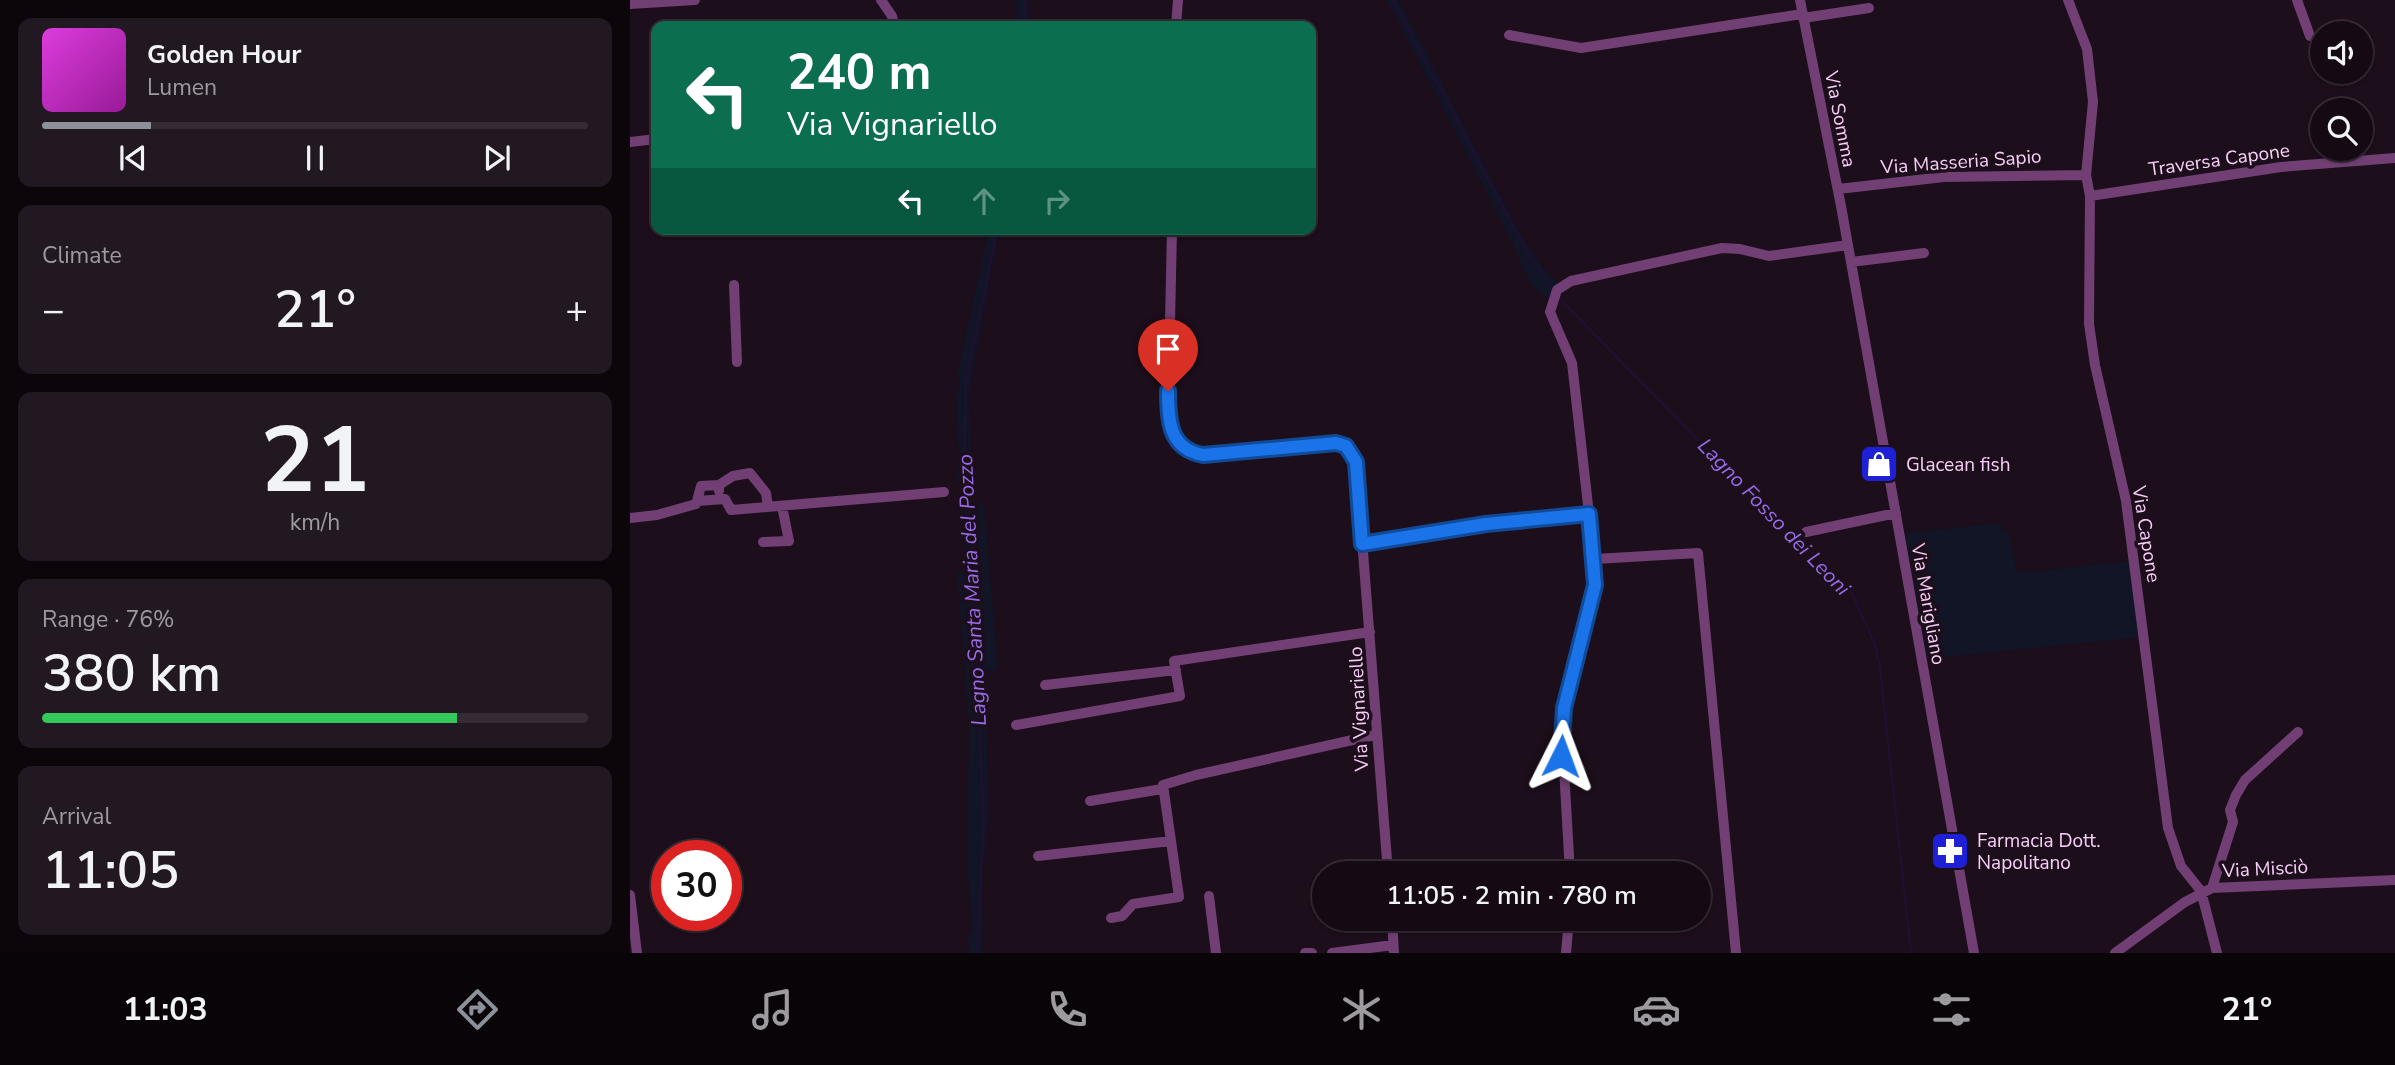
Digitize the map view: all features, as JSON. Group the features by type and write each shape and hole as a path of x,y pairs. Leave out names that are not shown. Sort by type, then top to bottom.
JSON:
{"street":[{"path":"630,4 695,0"},
{"path":"881,0 893,21"},
{"path":"1176,21 1178,0"},
{"name":"Via Somma","path":"1800,0 1848,245"},
{"name":"Via Capone","path":"2068,0 2085,42 2093,102 2086,175 2090,196 2089,324 2106,418 2126,501 2168,828 2181,866 2207,890"},
{"path":"2297,0 2310,36"},
{"path":"1509,35 1581,48 1869,8"},
{"path":"630,142 651,140"},
{"name":"Traversa Capone","path":"2090,196 2281,167 2395,158"},
{"name":"Via Masseria Sapio","path":"1838,190 1944,177 2086,175"},
{"name":"Via Vignariello","path":"1172,235 1168,418 1174,439 1192,453 1203,455 1336,443 1346,446 1356,462 1370,632 1375,735 1387,861"},
{"path":"1569,861 1561,756 1564,708 1594,594 1595,559 1572,363 1552,319 1553,298 1557,290 1571,281 1700,253 1730,248 1769,257 1848,245"},
{"name":"Via Marigliano","path":"1848,245 1974,953"},
{"path":"1851,262 1924,253"},
{"path":"734,285 737,362"},
{"path":"630,518 657,515 696,504 701,486 719,485 733,476 750,473 766,493 768,507"},
{"path":"719,485 720,499"},
{"path":"697,500 724,499 732,510 944,492"},
{"path":"763,542 789,541 782,506"},
{"path":"1806,532 1896,513"},
{"path":"1362,544 1499,523 1589,514"},
{"path":"1595,559 1698,553 1736,953"},
{"path":"1016,725 1180,696 1174,661 1370,632"},
{"path":"1045,685 1176,670"},
{"path":"2217,953 2207,890 2232,822 2231,807 2245,780 2298,732"},
{"path":"1111,918 1122,916 1133,904 1179,897 1163,785 1196,775 1375,735"},
{"path":"1090,801 1162,789"},
{"path":"1038,856 1171,841"},
{"name":"Via Misciò","path":"2115,953 2207,890 2395,880"},
{"path":"630,895 637,953"},
{"path":"1209,896 1216,953"},
{"path":"1332,953 1394,949 1393,931"},
{"path":"1566,953 1568,931"},
{"path":"1305,953 1312,953"}],"shaded area":[{"path":"1016,0 1028,0 1029,21 1017,21"},
{"path":"1387,0 1399,0 1521,235 1548,274 1558,282 1548,299 1530,284 1511,240"},
{"path":"988,235 998,235 969,394 973,502 984,504 998,670 984,672 989,813 983,873 982,953 969,953 968,933 972,932 967,862 969,726 957,572 966,571 960,484 956,480 959,458 956,392 960,391 958,370"},
{"path":"2001,523 2002,531 2008,530 2017,573 2132,561 2142,637 1927,659 1905,533"}],"waterway":[{"name":"Lagno Santa Maria del Pozzo","path":"1024,0 1025,21"},
{"name":"Lagno Fosso dei Leoni","path":"1393,0 1529,256 1552,288"},
{"name":"Lagno Santa Maria del Pozzo","path":"977,953 984,818 965,443 966,382 996,235"},
{"name":"Lagno Fosso dei Leoni","path":"1559,298 1731,474 1851,591 1875,645 1880,668 1911,953"}],"place":[{"name":"Glacean fish","path":"1879,464"},
{"name":"Farmacia Dott. Napolitano","path":"1950,851"}],"route":[{"path":"1168,391 1168,418 1174,439 1192,453 1203,455 1336,443 1346,446 1353,453 1356,462 1362,544 1432,535 1486,524 1589,514 1595,559 1595,585 1591,609 1570,676 1564,708 1561,756"}]}
